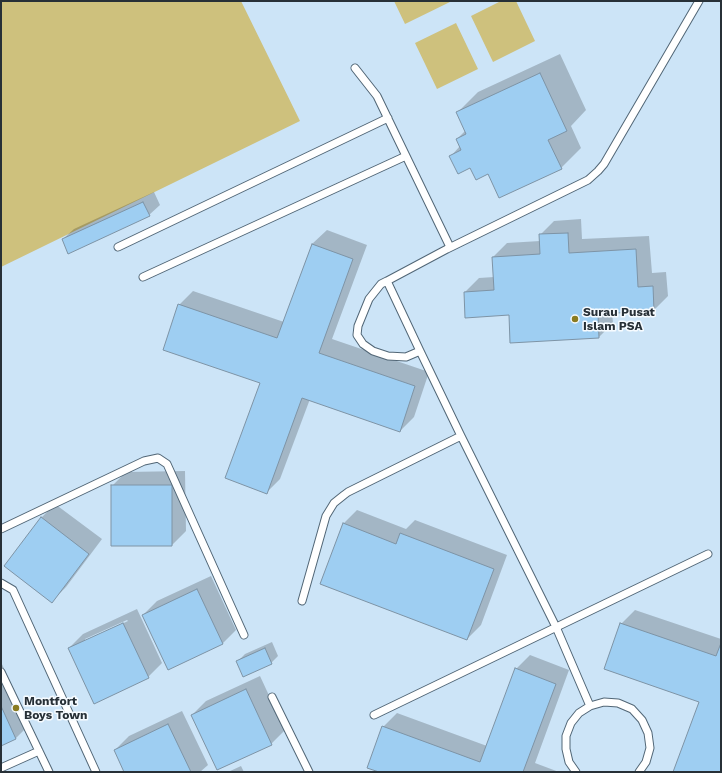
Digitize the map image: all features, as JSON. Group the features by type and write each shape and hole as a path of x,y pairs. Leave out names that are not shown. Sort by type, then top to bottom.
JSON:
{"lane":[{"path":"420,351 406,357 388,356 373,351 363,344 357,335 358,326 369,299 381,284 450,247 588,180 598,171 604,164 699,1"},
{"path":"355,68 376,96 388,118 450,247"},
{"path":"118,247 388,118"},
{"path":"143,277 406,156"},
{"path":"387,281 461,436 556,627 590,706"},
{"path":"302,601 326,516 334,503 344,494 461,436"},
{"path":"1,529 144,461 158,458 167,464 244,635"},
{"path":"374,715 708,554"},
{"path":"1,583 13,590 96,772"},
{"path":"1,672 49,772"},
{"path":"272,697 309,772"},
{"path":"576,772 569,762 566,749 566,736 570,723 579,713 590,706 604,702 618,703 632,709 642,720 648,733 650,748 646,762 639,772"},
{"path":"1,768 39,751"}],"shaded area":[{"path":"1,1 721,1 721,772 1,772"},
{"path":"1,1 241,1 300,121 1,267"},
{"path":"394,1 452,1 405,24"},
{"path":"501,1 516,1 535,41 493,62 471,16"},
{"path":"456,23 478,69 437,89 415,43"}],"building":[{"path":"540,73 567,131 548,140 562,169 499,198 488,174 476,180 470,168 458,174 449,156 461,150 456,139 466,134 456,112"},
{"path":"143,202 150,216 68,254 62,239"},
{"path":"568,233 569,253 636,249 638,287 653,286 654,311 598,314 599,338 510,343 509,315 465,318 464,292 494,290 492,257 540,254 539,234"},
{"path":"312,244 353,259 319,353 415,386 400,432 302,398 267,494 225,478 260,383 163,350 178,304 277,338"},
{"path":"111,485 172,485 172,546 111,546"},
{"path":"41,517 89,554 52,603 4,566"},
{"path":"343,523 396,544 400,533 494,569 467,640 320,584"},
{"path":"197,589 223,644 168,670 142,615"},
{"path":"123,623 149,678 94,704 68,648"},
{"path":"620,623 716,656 721,643 721,772 673,772 699,702 604,669"},
{"path":"265,648 272,664 243,677 236,661"},
{"path":"515,668 556,684 523,772 379,772 367,768 382,726 480,762"},
{"path":"246,689 272,745 217,770 191,715"},
{"path":"1,706 16,739 1,746"},
{"path":"168,724 191,772 124,772 114,750"}],"place":[{"name":"Surau Pusat Islam PSA","path":"575,319"},
{"name":"Montfort Boys Town","path":"16,708"}]}
